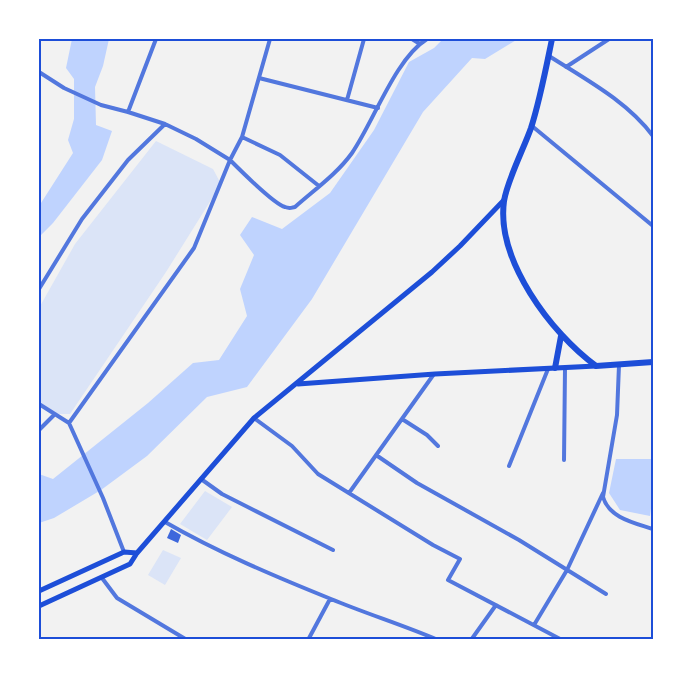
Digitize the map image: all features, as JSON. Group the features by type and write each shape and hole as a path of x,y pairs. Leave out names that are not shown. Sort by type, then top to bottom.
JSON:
{"highway":[{"path":"551,41 532,126 504,201 505,240 539,307 561,336 578,353 596,366 653,362"},
{"path":"551,368 561,336"}],"main road":[{"path":"39,606 130,564 137,552 254,418 432,272 504,201"},
{"path":"296,384 596,366"},
{"path":"39,591 124,552 137,552"}],"street":[{"path":"128,112 156,39"},
{"path":"69,423 194,248 230,160 242,137 270,39"},
{"path":"347,100 364,39"},
{"path":"412,39 420,44"},
{"path":"39,72 64,88 101,105 165,124 196,139 230,160 282,207 289,208 295,207 351,155 395,77 420,44 427,39"},
{"path":"566,67 609,39"},
{"path":"548,56 637,116 653,136"},
{"path":"259,78 378,108"},
{"path":"39,289 82,219 128,160 165,124"},
{"path":"532,126 653,226"},
{"path":"242,137 280,155 319,186"},
{"path":"619,365 617,416 604,492 605,503 628,521 653,529"},
{"path":"509,466 551,368"},
{"path":"564,460 565,368"},
{"path":"350,493 435,374"},
{"path":"39,404 69,423 103,498 124,552"},
{"path":"39,430 55,414"},
{"path":"254,418 292,446 318,474 433,545 460,559 448,580 562,640"},
{"path":"402,419 427,435 438,446"},
{"path":"376,455 417,483 519,540 606,594"},
{"path":"201,479 222,494 333,550"},
{"path":"534,626 567,570 604,492"},
{"path":"164,521 204,544 330,599 438,640"},
{"path":"102,578 117,598 187,640"},
{"path":"308,640 330,599"},
{"path":"471,640 496,605"},
{"path":"544,640 548,632"}],"shaded area":[{"path":"156,141 213,169 221,184 166,272 70,414 58,414 39,402 39,308 75,244"},
{"path":"205,491 232,507 207,540 180,524"},
{"path":"163,550 181,558 165,585 148,575"}],"water":[{"path":"72,39 109,39 95,87 96,125 112,131 102,160 53,223 39,237 39,203 73,153 68,140 74,119 74,79 66,68"},
{"path":"443,39 518,39 485,59 472,58 423,112 312,299 247,387 207,397 147,456 101,490 54,518 39,523 39,474 53,479 148,403 193,363 219,360 247,316 240,289 254,255 240,235 252,217 282,229 330,193 374,130 409,62 434,48"},
{"path":"616,459 652,459 653,493 650,516 620,510 609,493"}],"building":[{"path":"171,529 181,535 178,543 167,538"}]}
